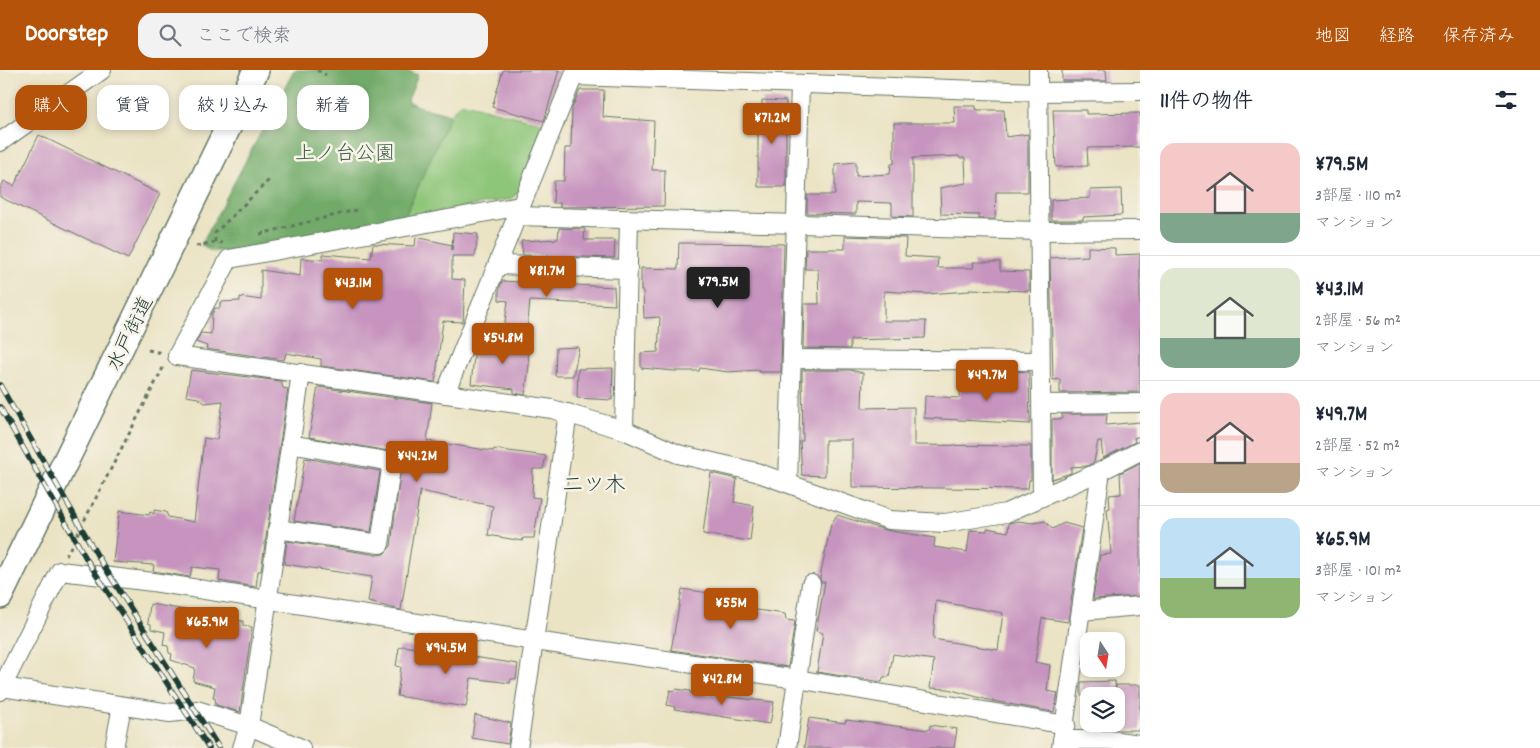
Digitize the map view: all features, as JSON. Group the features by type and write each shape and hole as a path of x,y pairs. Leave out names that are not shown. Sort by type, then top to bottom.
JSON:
{"highway":[{"name":"水戸街道","path":"0,596 256,70"}],"street":[{"path":"0,142 102,70"},
{"path":"1038,70 1042,497"},
{"path":"445,394 575,73 800,85 1037,92 1140,91"},
{"path":"788,483 800,85"},
{"path":"1140,230 1040,231 629,220 519,211 229,259 178,356 568,413 624,430 678,454 756,472 890,520 945,523 1006,513 1101,471 1140,451"},
{"path":"624,430 629,220"},
{"path":"498,265 628,268"},
{"path":"793,359 1040,361"},
{"path":"242,748 250,726 301,373"},
{"path":"1042,404 1140,403"},
{"path":"518,748 568,413"},
{"path":"277,529 380,544 392,462 290,444"},
{"path":"1063,738 1101,471"},
{"path":"301,748 250,726 197,710 170,714 1,689 60,571 797,679 1063,738 1108,740 1140,744"},
{"path":"787,748 810,584"},
{"path":"1081,611 1140,606"},
{"path":"114,748 122,706"}],"path":[{"path":"317,70 326,75"},
{"path":"216,242 215,233 269,180"},
{"path":"250,236 356,210"},
{"path":"196,246 216,242 221,244 230,241"},
{"path":"60,571 92,503 167,360 178,356"}],"green space":[{"name":"上ノ台公園","path":"294,70 406,70 418,75 407,103 450,115 402,223 225,252 201,245 262,130 287,130 286,85"},
{"name":"上ノ台公園","path":"303,70 357,85 297,85 297,130 369,130 369,88 403,98 424,110 450,115 461,102 545,124 517,194 510,199 213,252 205,248 270,130 287,130 287,99"}],"building":[{"path":"503,70 559,70 544,121 492,107"},
{"path":"1062,70 1106,70 1107,81 1062,81"},
{"path":"580,90 604,90 603,117 654,121 652,170 665,170 664,206 560,207 560,203 553,203 554,181 564,181 565,148 571,148 572,108"},
{"path":"762,100 786,101 786,187 758,187 758,124 762,124"},
{"path":"954,106 976,106 976,109 979,110 1004,110 1006,137 1028,134 1028,192 996,192 995,219 979,219 979,215 941,214 940,188 966,183 965,158 959,158 959,156 913,158 913,217 892,216 892,203 856,202 856,214 807,213 807,195 835,195 835,164 856,162 856,176 890,174 891,164 894,164 894,123 955,123"},
{"path":"1053,110 1086,110 1086,114 1140,113 1140,147 1087,148 1088,166 1056,167"},
{"path":"39,135 160,194 128,259 0,197 0,189 4,181 14,186"},
{"path":"1121,189 1122,215 1083,217 1083,220 1051,220 1051,200 1090,198 1090,190"},
{"path":"559,228 585,229 584,240 615,240 614,258 523,255 521,241 558,239"},
{"path":"453,232 478,234 475,256 452,256 452,279 465,280 463,322 443,321 435,382 321,366 321,359 286,353 284,360 206,349 207,346 196,342 201,333 211,334 212,314 215,308 220,308 220,302 240,301 240,297 261,300 261,270 300,276 301,258 323,260 323,254 371,258 373,244 415,246 416,237 452,245 452,250"},
{"path":"845,236 906,238 905,256 938,258 937,268 974,268 973,262 1000,262 1000,271 1029,272 1029,291 969,289 969,291 927,294 884,291 884,321 926,321 925,338 850,340 850,349 803,348 804,304 819,304 818,269 805,269 806,249 845,249"},
{"path":"679,243 784,244 781,372 759,372 759,370 728,372 700,368 699,371 675,371 641,368 641,353 658,352 660,317 644,318 641,268 678,269"},
{"path":"1088,247 1115,248 1115,255 1140,254 1140,392 1060,393 1060,379 1053,380 1050,258 1088,256"},
{"path":"502,281 614,287 615,305 530,301 527,331 504,328 508,301 499,300 499,290"},
{"path":"527,333 529,365 525,395 514,393 514,389 471,384 475,348 491,344 501,344 502,340"},
{"path":"579,347 573,376 555,376 556,348"},
{"path":"613,368 612,400 577,398 578,369"},
{"path":"191,370 281,381 283,388 288,389 261,571 258,571 256,587 219,581 220,570 192,567 190,577 153,571 154,565 113,562 119,511 149,515 150,512 154,514 154,510 166,512 168,517 194,522 204,438 217,440 223,401 205,403 198,398 186,396"},
{"path":"802,370 850,370 863,373 862,408 914,407 914,445 1031,446 1031,480 1029,480 1028,489 852,487 852,440 825,440 825,476 802,475 800,441 803,441"},
{"path":"1008,371 1029,372 1030,424 924,418 925,396 960,398 960,388 991,388 991,373 1008,375"},
{"path":"318,387 432,403 427,441 493,451 494,449 546,456 543,469 533,469 532,497 540,498 534,538 523,538 522,541 488,535 493,506 420,491 401,610 368,602 372,577 284,564 287,541 378,555 384,554 391,546 402,458 394,452 309,437"},
{"path":"1062,414 1107,414 1106,425 1140,422 1140,436 1134,438 1135,442 1103,458 1101,441 1098,441 1094,462 1087,466 1071,467 1071,473 1052,479 1052,419 1062,419"},
{"path":"305,458 380,471 371,532 294,521"},
{"path":"1140,463 1140,596 1093,599 1100,555 1111,554 1107,509 1110,508 1109,495 1121,494 1120,473"},
{"path":"711,473 737,479 734,502 754,506 750,541 703,534"},
{"path":"837,515 885,530 935,538 934,547 967,552 970,530 987,531 987,528 1008,532 1009,523 1018,521 1033,523 1045,521 1052,529 1064,523 1082,528 1068,622 1042,618 1035,662 1050,665 1047,691 1058,693 1054,712 992,701 948,689 930,688 934,660 893,654 889,677 883,677 882,682 817,672 823,633 816,631 825,582 821,582 820,578 831,524","holes":["936,601 1003,613 998,650 933,639"]},
{"path":"682,589 730,596 729,606 785,614 786,620 795,621 788,667 671,650"},
{"path":"150,604 222,616 221,619 243,621 243,626 252,627 240,712 216,705 215,698 213,698 215,687 193,681 195,668 171,660 172,654 169,653 168,646 163,645 165,632 151,629 151,624 148,623"},
{"path":"403,646 518,664 516,679 511,679 510,683 471,678 466,707 397,696 401,667 396,666 399,648"},
{"path":"1115,681 1115,687 1081,687 1081,682"},
{"path":"1116,685 1140,685 1140,730 1125,730 1125,687 1116,687"},
{"path":"676,689 690,691 690,693 774,702 770,724 674,709 675,707 667,705 670,690 675,691"},
{"path":"475,715 511,723 508,744 472,738"},
{"path":"809,718 845,723 846,720 929,730 930,725 957,729 954,748 804,748"}],"railway":[{"path":"0,385 97,555 219,748"},
{"path":"0,407 87,560 209,748"}],"district":[{"name":"二ツ木","path":"594,484"}]}
